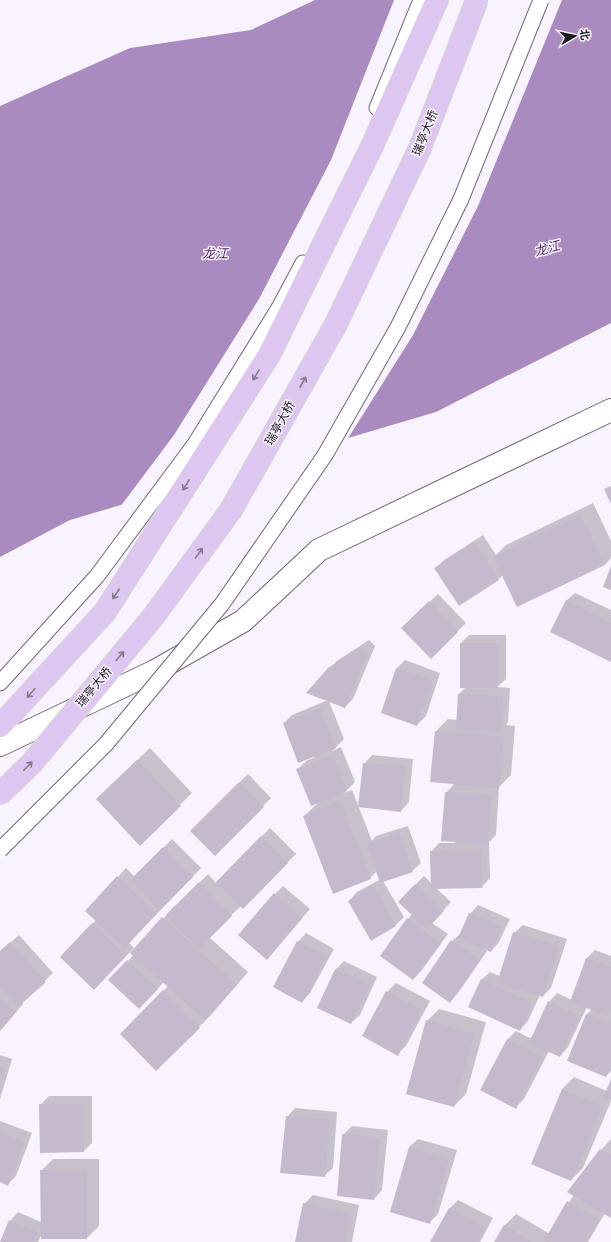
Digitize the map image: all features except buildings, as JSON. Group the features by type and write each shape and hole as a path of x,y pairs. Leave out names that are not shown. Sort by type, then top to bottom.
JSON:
{"main road":[{"path":"0,726 105,612 268,355 373,144 437,0"},
{"name":"瑞亭大桥","path":"0,794 32,763 152,617 231,510 339,317 420,148 477,0"}],"street":[{"path":"0,745 155,671 243,621 319,550 611,410"}],"lane":[{"path":"0,683 97,576 195,444 279,308 353,169 421,0"},
{"path":"0,850 106,744 217,610 325,456 398,327 461,199 541,0"}],"water":[{"name":"龙江","path":"315,0 611,0 611,323 436,412 70,520 0,557 0,106 130,48 251,30"}],"pier":[{"path":"394,0 562,0 478,206 413,335 347,440 120,507 174,435 259,299 331,160"}]}
